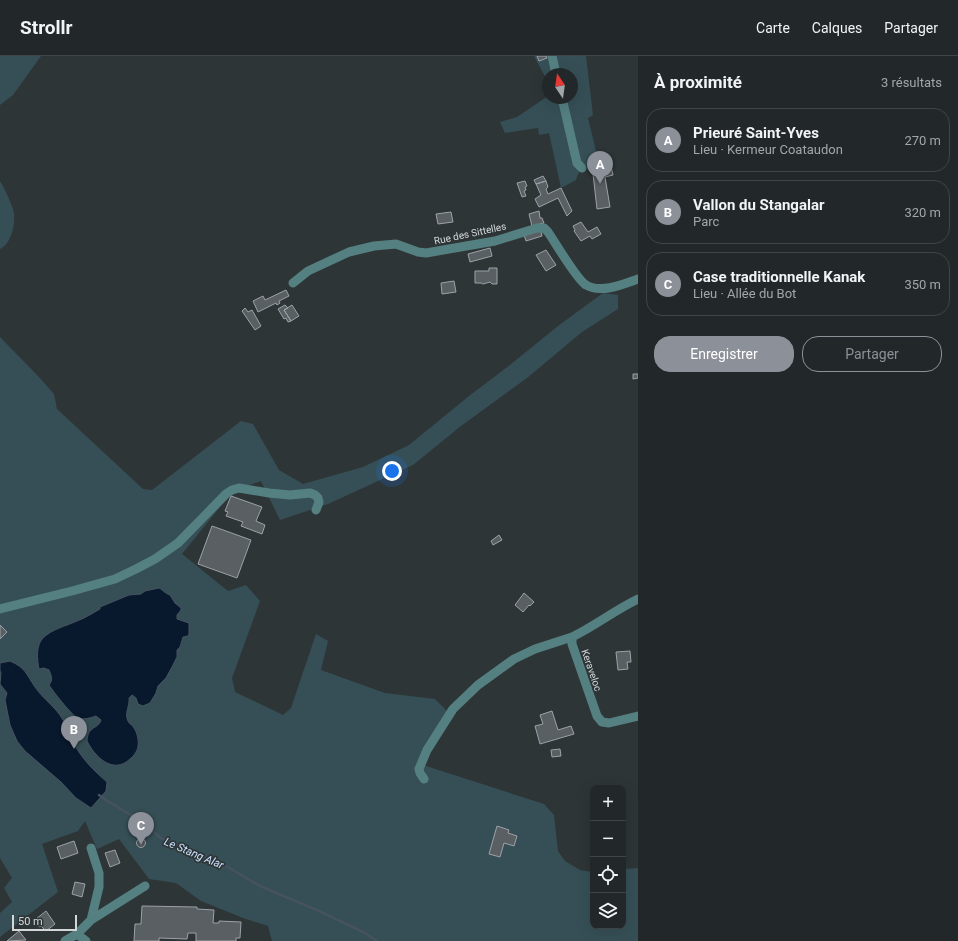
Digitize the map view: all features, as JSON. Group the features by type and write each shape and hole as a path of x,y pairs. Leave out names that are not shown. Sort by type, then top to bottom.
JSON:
{"street":[{"path":"552,56 555,68"},
{"path":"563,104 578,163 582,168"},
{"name":"Rue des Sittelles","path":"293,283 308,271 349,252 374,246 396,244 418,252 426,253 495,241 537,228 544,228 548,232 578,276 586,285 597,289 607,288 638,279"},
{"path":"0,609 115,579 136,569 155,559 178,542 226,494 232,490 239,488 290,495 310,493 318,498 319,502 316,510"},
{"path":"424,779 420,774 419,769 427,750 452,709 478,685 514,659 535,648 584,632 622,607 638,599"},
{"name":"Keraveloc","path":"572,637 575,656 597,716 602,722 609,724 638,716"},
{"path":"91,848 99,872 99,887 91,920"},
{"path":"65,941 77,934 91,920 145,886"},
{"path":"77,934 86,941"}],"shaded area":[{"path":"0,56 41,56 13,95 0,105"},
{"path":"534,56 586,56 593,115 588,118 599,164 581,168 576,180 561,188 549,133 539,135 538,128 505,133 500,122 517,117 542,100 542,104 578,104 578,68 542,68 542,71"},
{"path":"0,181 12,206 14,217 10,238 0,249"},
{"path":"603,293 618,295 618,309 582,332 527,378 461,426 413,465 328,504 280,520 261,481 233,491 182,554 228,591 246,585 260,601 232,678 235,692 283,715 291,708 316,634 328,641 321,670 385,693 435,699 447,711 423,765 544,804 554,815 558,851 565,861 580,870 590,872 590,929 626,929 626,869 638,868 638,941 272,941 268,926 243,918 201,901 176,883 149,879 119,839 97,849 85,821 78,831 42,844 58,892 0,937 0,913 12,902 4,888 12,878 0,858 0,337 54,394 57,409 143,489 152,490 241,421 253,424 279,470 303,484 363,467 409,445 558,326"},
{"path":"159,588 170,595 175,603 181,608 177,615 177,619 189,623 189,634 188,636 183,637 180,647 177,650 177,657 173,665 166,678 158,686 150,703 143,706 138,704 136,698 132,695 129,698 127,718 136,732 138,748 133,756 124,763 111,765 95,753 87,741 89,732 100,723 101,720 96,716 80,719 75,716 63,703 49,685 52,678 49,670 44,668 39,669 39,644 43,638 51,632 86,617 100,609 100,607 129,595 141,594 145,591"},
{"path":"10,661 23,669 38,691 57,711 66,725 73,742 84,759 107,782 106,791 91,808 76,798 61,782 25,751 17,741 10,725 5,700 7,693 0,684 0,663"}],"building":[{"path":"537,56 546,56 547,58 539,61"},
{"path":"610,162 613,175 605,177 610,207 597,209 592,165"},
{"path":"543,176 546,181 536,184 534,180"},
{"path":"525,181 527,186 525,187 526,190 524,191 526,196 522,197 517,183"},
{"path":"546,181 548,187 546,189 548,194 561,188 572,211 567,216 558,198 539,207 535,199 541,195 536,184"},
{"path":"539,211 540,218 542,218 544,223 532,226 529,214"},
{"path":"451,212 453,222 438,224 436,214"},
{"path":"581,222 588,232 597,227 601,234 592,239 590,236 581,241 574,231 573,226"},
{"path":"539,230 542,236 526,241 524,235"},
{"path":"490,248 492,256 470,262 468,254"},
{"path":"546,250 556,265 546,271 536,255"},
{"path":"489,268 497,268 497,284 492,284 490,282 483,284 475,283 475,271 489,271"},
{"path":"454,281 456,292 442,294 441,283"},
{"path":"286,290 289,296 279,301 280,303 277,305 276,303 258,312 253,301 263,296 265,300"},
{"path":"285,305 288,308 284,310 291,321 288,322 286,318 284,319 278,309"},
{"path":"292,305 299,316 291,321 284,310"},
{"path":"245,308 248,312 252,310 261,326 255,330 242,311"},
{"path":"633,374 638,374 638,378 633,379"},
{"path":"231,496 262,507 256,521 265,525 262,534 241,526 243,522 226,516 228,512 225,511"},
{"path":"212,526 251,540 237,578 198,564"},
{"path":"499,535 502,540 493,545 491,541"},
{"path":"524,593 534,602 523,612 515,605"},
{"path":"0,625 7,632 0,639"},
{"path":"630,651 631,662 627,662 628,669 618,670 616,652"},
{"path":"552,711 558,730 571,726 574,734 540,744 535,726 543,724 540,715"},
{"path":"560,749 561,756 552,757 551,750"},
{"path":"497,826 509,830 508,833 517,836 514,846 504,843 500,857 489,854"},
{"path":"141,838 146,843 141,848 136,843"},
{"path":"74,841 78,853 61,859 57,847"},
{"path":"115,850 120,863 110,867 105,853"},
{"path":"75,882 85,884 82,897 72,894"},
{"path":"142,906 197,907 197,909 214,910 213,923 219,923 219,921 241,922 240,938 236,938 236,941 196,941 196,933 188,933 187,939 159,938 159,941 134,941 135,924 141,924"},
{"path":"46,911 55,924 46,931 41,926 40,927 35,924 36,919"},
{"path":"19,931 26,940 7,941"}],"waterway":[{"name":"Le Stang Alar","path":"99,795 139,820 161,838 182,849 226,866 260,886 319,911 365,933 377,941"}],"place":[{"name":"Prieuré Saint-Yves","path":"600,184"},
{"name":"Vallon du Stangalar","path":"74,749"},
{"name":"Case traditionnelle Kanak","path":"141,845"}]}
